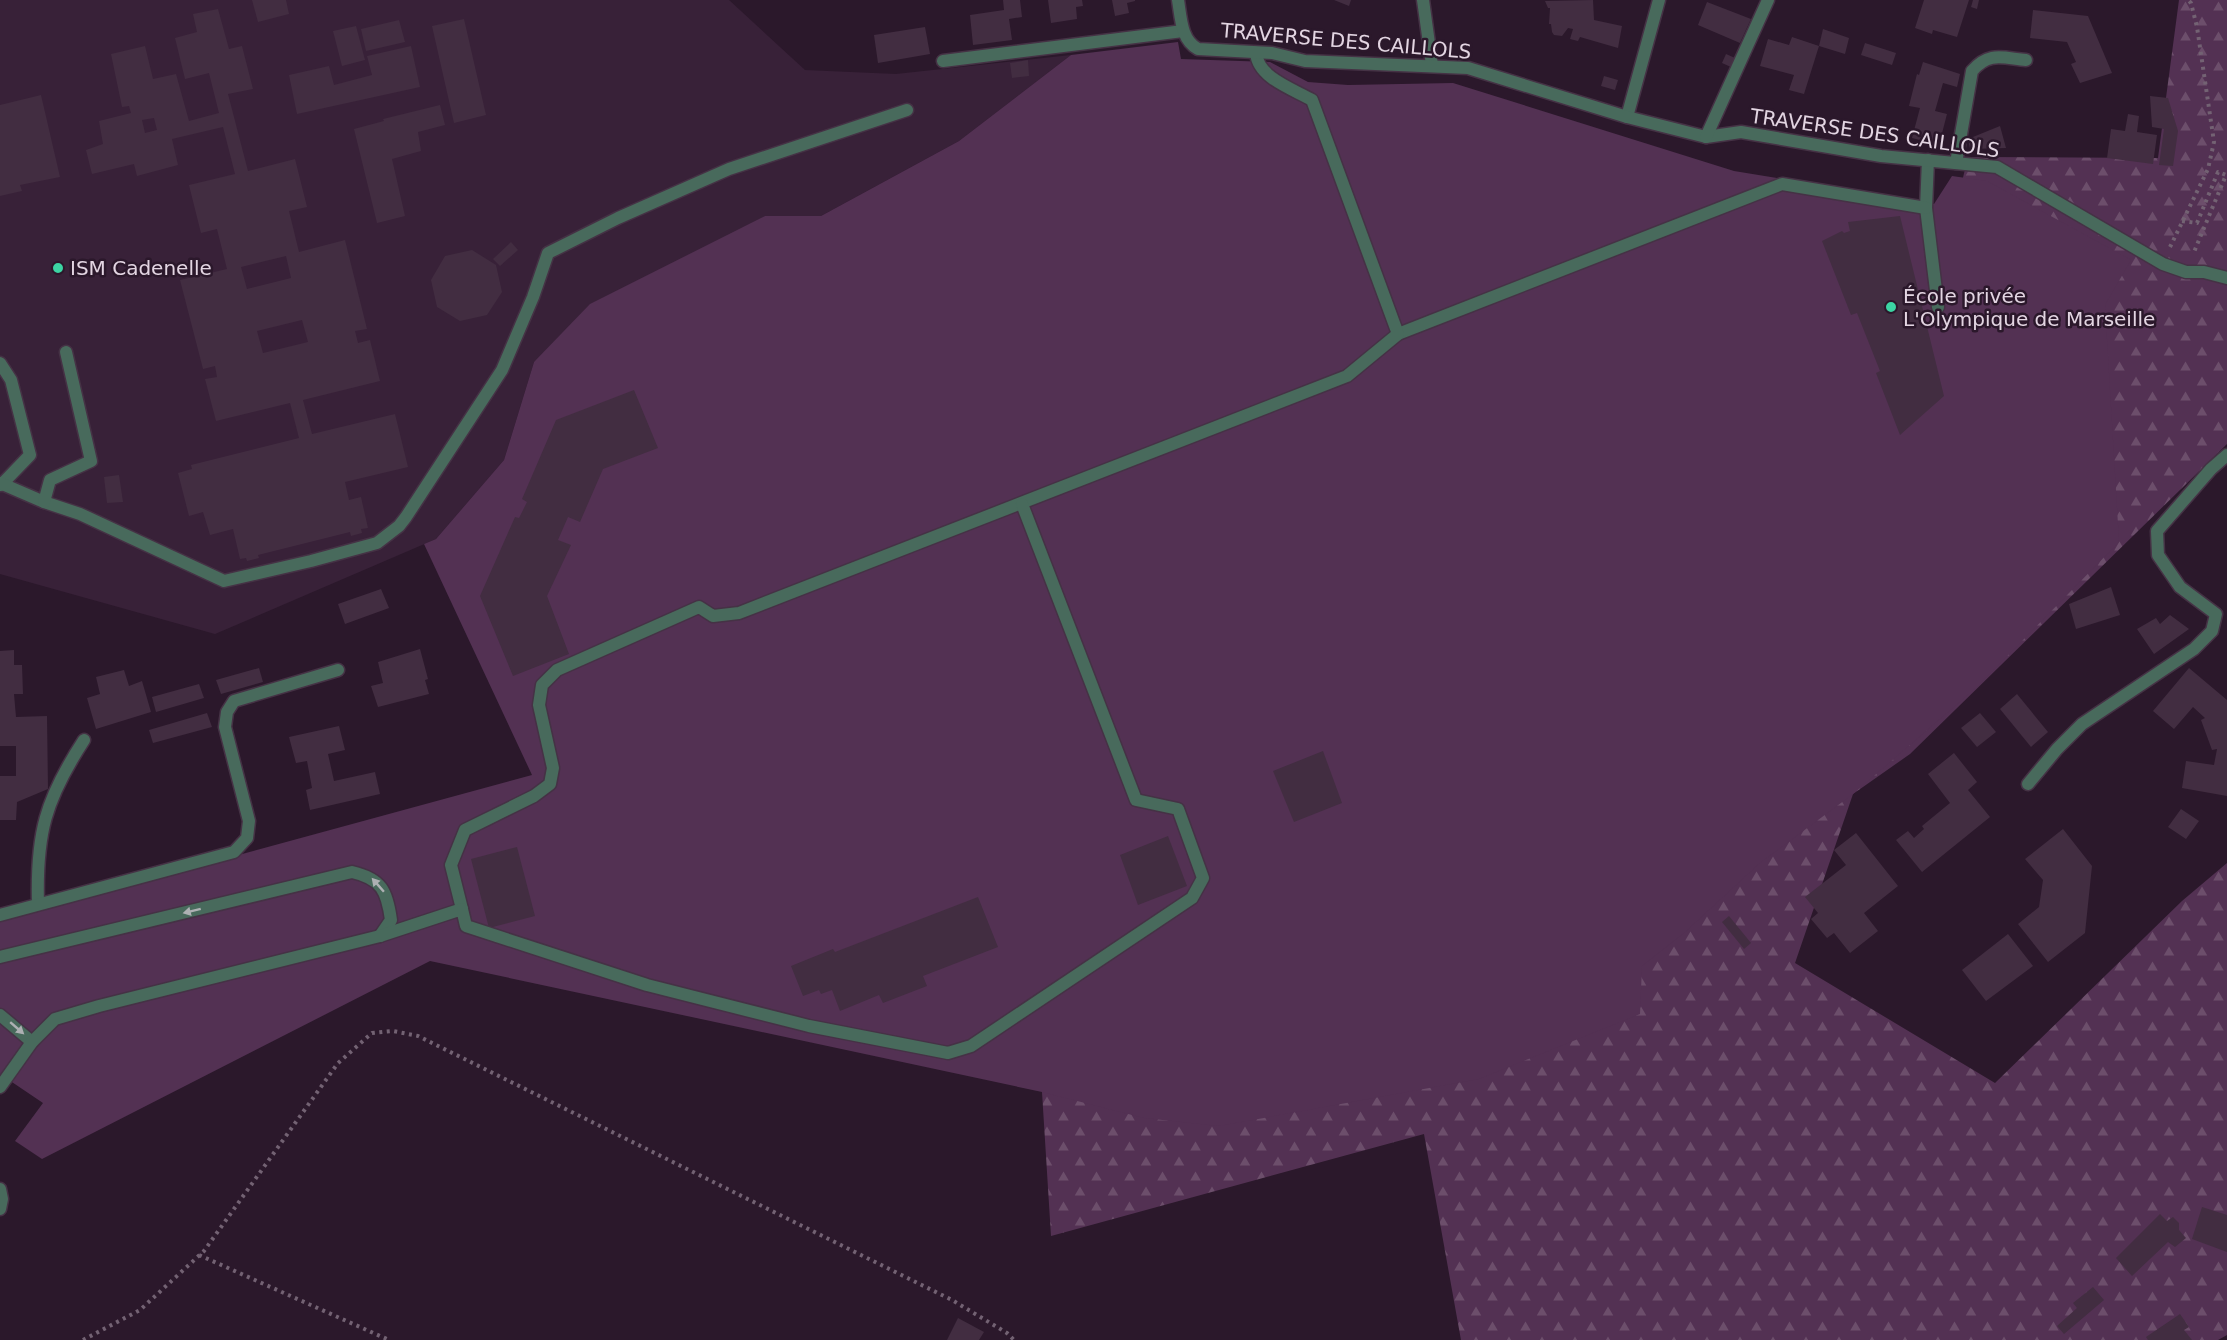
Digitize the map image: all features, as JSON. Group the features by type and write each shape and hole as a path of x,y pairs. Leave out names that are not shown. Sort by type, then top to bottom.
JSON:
{"street":[{"path":"943,61 1183,31 1178,0"},
{"path":"1423,0 1432,65"},
{"path":"1628,117 1659,0"},
{"path":"1706,138 1768,0"},
{"name":"TRAVERSE DES CAILLOLS","path":"1183,31 1189,44 1198,49 1272,53 1305,61 1468,68 1628,117 1706,138 1741,132 1881,156 1997,167 2163,264 2186,273 2204,272 2227,279"},
{"path":"1256,53 1257,62 1265,73 1312,100 1398,334"},
{"path":"1956,163 1972,71 1980,61 1990,56 2026,60"},
{"path":"0,363 12,380 30,455 1,484 80,514 224,581 377,543 399,526 406,517 502,370 533,297 548,253 618,218 729,169 907,110"},
{"path":"1928,160 1926,208 1938,307"},
{"path":"1022,504 1136,800 1178,809 1203,878 1192,898 971,1046 948,1053 809,1026 647,985 466,926 451,865 465,830 534,796 550,784 553,768 540,705 542,686 557,670 699,607 713,616 739,613 1347,376 1398,334 1782,184 1926,208"},
{"path":"44,502 50,480 91,461 66,352"},
{"path":"2028,784 2057,749 2082,724 2194,649 2212,631 2216,614 2180,587 2158,555 2157,531 2211,469 2227,455"},
{"path":"0,915 234,852 247,838 249,821 225,727 227,712 234,701 338,670"},
{"path":"38,904 37,865 41,833 50,799 64,770 84,740"},
{"path":"0,957 352,872 370,876 388,897 391,920 380,936"},
{"path":"0,1087 32,1042 56,1019 99,1006 380,936 462,909"},
{"path":"0,1015 32,1042"},
{"path":"0,1189 2,1199 0,1209"}],"path":[{"path":"2163,264 2208,169 2214,142 2197,27 2192,3 2188,0"},
{"path":"2182,221 2197,223 2218,172 2226,175 2186,273"},
{"path":"82,1340 140,1310 199,1255 338,1063 372,1033 393,1031 418,1036 931,1289 980,1316 1014,1340"},
{"path":"199,1255 388,1340"}],"shaded area":[{"path":"0,0 729,0 805,70 896,74 1071,55 959,141 821,216 765,216 534,362 504,460 436,539 215,634 0,574"}],"green space":[{"path":"2179,0 2227,0 2227,444 1910,754 1853,794 1795,963 1995,1083 2182,901 2227,863 2227,1335 2218,1340 1461,1340 1424,1134 1051,1236 1042,1092 1163,979 1961,186 1968,157 2158,158"},
{"path":"1178,42 1181,59 1270,62 1308,82 1348,85 1453,83 1734,171 1934,204 1952,176 1987,181 2131,260 2105,305 2119,542 1976,688 1853,794 1760,863 1684,933 1642,966 1640,1014 1479,1079 1219,1126 1144,1118 1042,1092 430,961 42,1159 15,1141 43,1103 0,1074 0,920 532,775 424,544 436,539 504,460 534,362 590,304 765,216 821,216 959,141 1071,55"}],"building":[{"path":"252,0 286,0 289,14 258,22"},
{"path":"1003,0 1020,0 1022,17 1009,19 1012,40 973,45 970,15 1004,10"},
{"path":"1048,0 1082,0 1083,6 1076,7 1077,19 1051,23"},
{"path":"1112,0 1135,1 1127,3 1129,13 1115,16"},
{"path":"1334,0 1351,0 1349,6"},
{"path":"1593,0 1594,20 1622,26 1618,48 1580,37 1578,41 1570,39 1573,29 1568,28 1562,36 1554,35 1552,32 1551,24 1549,24 1550,8 1545,1"},
{"path":"1924,0 1969,0 1957,37 1933,30 1932,34 1915,28"},
{"path":"1973,0 1979,0 1977,9 1971,7"},
{"path":"1707,2 1751,19 1740,43 1698,25"},
{"path":"218,9 229,49 242,46 253,89 228,94 248,171 295,159 307,207 289,211 299,252 345,240 367,329 355,331 358,343 370,340 380,381 303,400 312,434 395,414 408,467 345,482 349,500 361,497 368,528 361,529 362,533 351,536 350,532 258,555 259,558 247,561 246,558 240,559 233,529 210,535 203,512 189,516 178,473 192,469 191,465 299,438 290,403 216,421 205,379 217,377 215,366 203,369 180,280 227,269 217,229 201,233 189,185 235,174 223,127 172,139 178,165 137,176 134,164 92,174 86,150 103,144 99,121 131,113 129,106 122,107 111,54 145,46 153,79 176,74 189,121 219,113 209,73 185,79 175,38 197,32 193,14","holes":["154,118 157,130 145,133 142,120","286,256 291,278 247,289 241,267","302,320 308,342 263,353 257,331"]},
{"path":"2033,10 2088,16 2112,73 2080,83 2071,64 2076,62 2067,42 2030,38"},
{"path":"464,19 486,115 454,123 432,26"},
{"path":"399,20 405,42 366,51 361,29"},
{"path":"356,26 365,60 342,66 333,31"},
{"path":"925,27 930,54 878,63 874,35"},
{"path":"1823,29 1849,38 1845,54 1819,46"},
{"path":"1792,37 1819,46 1804,94 1789,90 1794,75 1760,66 1768,39 1789,45"},
{"path":"1865,43 1896,53 1892,65 1861,55"},
{"path":"411,46 420,87 297,114 289,75 329,66 334,85 372,75 367,56"},
{"path":"1726,54 1735,58 1731,67 1722,63"},
{"path":"1028,60 1029,76 1012,78 1010,63"},
{"path":"1923,62 1960,74 1957,87 1943,83 1935,111 1947,114 1939,145 1912,138 1920,108 1909,106 1917,74 1919,75"},
{"path":"1604,76 1618,80 1615,90 1601,86"},
{"path":"41,95 60,177 20,185 22,191 0,196 0,105"},
{"path":"2150,96 2168,98 2178,131 2173,166 2159,165 2164,129 2152,127"},
{"path":"440,105 445,125 418,132 421,151 392,159 405,216 377,223 354,129 384,121 383,119"},
{"path":"2128,114 2139,116 2137,132 2157,135 2153,164 2107,158 2111,129 2125,131"},
{"path":"2000,126 2006,148 1970,149 1968,139"},
{"path":"1900,216 1944,396 1900,435 1876,373 1880,371 1857,313 1851,315 1822,241 1842,231 1844,233 1850,231 1848,222"},
{"path":"511,242 518,250 500,266 493,259"},
{"path":"472,250 496,265 502,292 487,315 460,321 437,307 431,280 445,256"},
{"path":"634,390 658,448 603,469 580,522 568,517 558,540 571,545 547,596 569,654 513,676 480,596 515,517 519,518 527,502 522,499 556,420"},
{"path":"119,475 123,502 107,503 104,477"},
{"path":"2111,587 2120,615 2076,629 2069,604"},
{"path":"381,589 389,608 345,624 338,604"},
{"path":"2170,615 2189,629 2154,654 2137,629 2156,618 2160,624"},
{"path":"420,649 428,679 425,680 429,694 378,707 371,686 383,683 378,662"},
{"path":"14,650 14,665 22,665 23,694 14,694 16,717 47,716 48,789 17,802 16,820 0,820 0,776 16,776 16,746 0,746 0,651"},
{"path":"259,668 263,682 221,694 216,680"},
{"path":"2189,668 2227,700 2227,796 2182,788 2186,761 2214,765 2217,749 2212,750 2201,720 2205,718 2193,707 2174,729 2153,711"},
{"path":"124,670 129,686 142,681 151,712 96,729 87,698 100,694 96,677"},
{"path":"199,684 204,698 156,712 152,697"},
{"path":"2017,694 2048,732 2031,747 2000,709"},
{"path":"207,713 212,727 153,743 149,730"},
{"path":"1980,713 1996,732 1977,747 1961,728"},
{"path":"339,726 345,750 328,754 334,781 375,772 380,794 310,810 306,790 312,788 307,761 296,763 289,737"},
{"path":"1323,751 1342,803 1294,822 1273,771"},
{"path":"1954,753 1977,782 1968,790 1990,817 1922,872 1896,840 1908,831 1914,838 1924,829 1922,826 1950,803 1928,774"},
{"path":"2181,809 2199,821 2186,839 2168,827"},
{"path":"2063,829 2092,866 2085,933 2048,962 2018,924 2039,907 2043,880 2025,859"},
{"path":"1856,833 1898,886 1864,913 1878,931 1850,953 1834,933 1827,938 1811,919 1818,913 1805,897 1846,865 1834,850"},
{"path":"1168,836 1187,886 1138,905 1120,855"},
{"path":"517,847 535,916 489,928 471,859"},
{"path":"978,897 998,947 923,976 927,986 883,1003 879,995 840,1011 832,990 821,994 819,990 803,996 791,966 833,949 835,952"},
{"path":"1729,916 1751,943 1744,949 1722,922"},
{"path":"2008,934 2033,966 1986,1001 1962,970"},
{"path":"2202,1207 2227,1215 2227,1252 2192,1239"},
{"path":"2160,1214 2167,1221 2173,1217 2179,1223 2179,1230 2186,1238 2175,1247 2168,1242 2132,1276 2116,1258"},
{"path":"2093,1287 2104,1300 2064,1334 2057,1326 2077,1308 2073,1303"},
{"path":"2180,1314 2189,1327 2184,1330 2192,1340 2148,1340 2146,1337"},
{"path":"958,1318 984,1332 979,1340 947,1340"}],"place":[{"name":"ISM Cadenelle","path":"58,268"},
{"name":"École privée L'Olympique de Marseille","path":"1891,307"}]}
